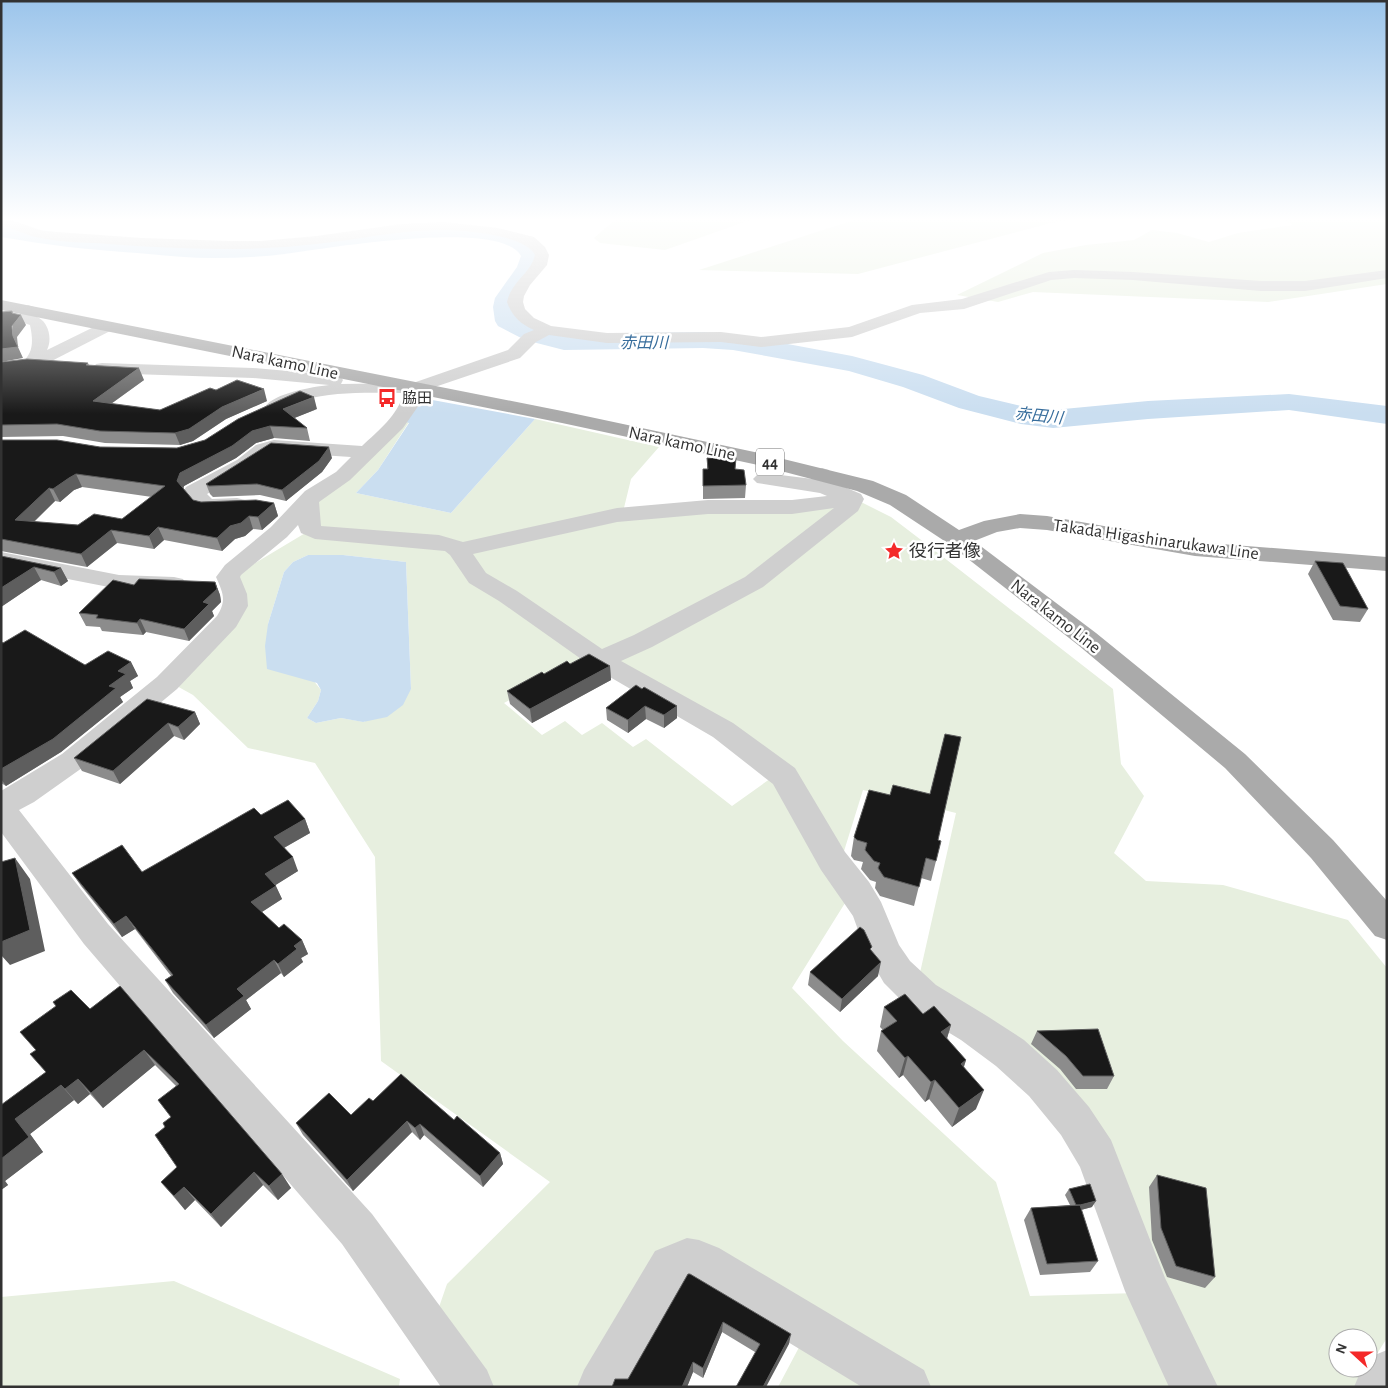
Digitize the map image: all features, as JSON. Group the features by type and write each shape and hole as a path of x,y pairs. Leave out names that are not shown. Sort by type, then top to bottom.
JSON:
{"main road":[{"name":"Nara kamo Line","path":"1,305 562,417 833,487 865,486 898,500 957,539 1087,638 1235,761 1322,849 1387,926"},
{"name":"Takada Higashinarukawa Line","path":"957,539 992,526 1020,522 1047,523 1195,549 1387,564"}],"street":[{"path":"524,284 519,289 515,302 518,311 540,333 607,338 721,336 762,342 852,332 918,308 964,304 1026,284"},
{"path":"1232,284 1261,286 1305,286 1320,284"},
{"path":"28,310 27,318 37,322 42,343 32,364"},
{"path":"1,387 32,364 108,326"},
{"path":"258,416 298,396 324,391 349,388 415,388 514,354 540,333"},
{"path":"1,368 32,364 70,366"},
{"path":"90,367 253,373 338,380 363,378"},
{"path":"1,559 119,582 200,585 231,582 291,511 342,476 396,424 410,405 415,388"},
{"path":"365,452 274,446 265,448 257,452 247,463 194,492 206,506 291,511 320,534 447,543 459,550 477,578 508,596 600,660 723,730 784,776 833,861 857,892 869,912 884,952 897,972 924,997 974,1028 1010,1054 1043,1083 1075,1121 1096,1155 1148,1290 1194,1387"},
{"path":"600,660 643,641 754,582 850,506 833,487 764,479"},
{"path":"459,550 617,514 708,507 792,507 833,487"},
{"path":"231,582 236,606 227,621 167,683 72,761 23,794 5,821 96,934 357,1229 470,1387"},
{"path":"601,1387 671,1267 678,1262 687,1260 703,1264 907,1387"},
{"path":"1378,1387 1387,1374"}],"green space":[{"path":"980,284 1387,284 1268,302 1033,292 998,302 957,295"},
{"path":"535,419 659,447 631,479 623,512 460,547 318,530 318,496 403,421 409,422 378,470 356,493 451,513"},
{"path":"861,502 891,517 1113,689 1121,764 1144,796 1114,853 1146,881 1223,885 1348,920 1387,968 1387,1338 1378,1352 1378,1328 1328,1328 1328,1378 1362,1378 1356,1387 1200,1387 1101,1154 917,986 956,813 863,790 840,864 798,796 606,660 645,643"},
{"path":"835,505 840,508 750,579 601,655 481,576 464,550 623,516"},
{"path":"307,532 444,546 586,657 504,703 542,735 565,721 582,735 602,723 633,747 646,739 732,806 774,776 850,895 792,988 843,1041 996,1182 1030,1296 1138,1293 1182,1387 924,1387 707,1255 589,1387 493,1387 438,1310 447,1284 550,1182 381,1061 375,857 315,763 248,748 193,695 175,685 229,625 238,577 252,565","holes":["308,555 343,555 406,562 411,689 364,722 341,718 316,723 307,718 318,701 321,690 268,624 284,572 293,562"]},
{"path":"174,1281 400,1379 399,1387 1,1387 1,1297"},
{"path":"805,1336 889,1387 778,1387"}],"water":[{"path":"427,399 535,419 451,513 356,493 378,470 409,423 403,421 420,401"},
{"path":"308,555 343,555 406,562 411,689 403,705 387,717 363,722 341,718 316,723 307,718 318,701 321,690 317,683 267,669 265,646 268,624 284,572 293,562"}],"building":[{"path":"12,311 12,313 21,315 12,326 13,336 18,347 1,349 1,312"},
{"path":"27,359 139,368 93,401 160,410 210,388 216,390 237,380 264,389 222,407 189,429 175,433 100,431 57,424 1,425 1,362"},
{"path":"300,391 314,397 283,409 307,428 270,426 252,431 232,446 180,473 177,481 193,500 201,502 256,500 274,503 258,517 249,516 241,523 230,526 217,538 158,527 149,536 111,530 81,554 1,539 1,440 57,440 100,447 177,448 205,440 238,419","holes":["76,474 165,486 122,519 94,514 78,525 15,520 49,488 53,489"]},
{"path":"271,443 329,447 319,461 282,490 257,484 209,486 206,484"},
{"path":"707,458 736,458 735,469 744,470 746,485 703,486 703,469 708,469"},
{"path":"1,556 61,568 54,572 34,567 1,588"},
{"path":"1315,561 1343,563 1368,609 1340,606"},
{"path":"139,579 215,582 217,589 203,602 209,604 184,629 140,619 137,623 96,618 98,615 79,613 113,580 134,585"},
{"path":"25,630 85,665 108,651 131,662 118,671 126,674 109,686 116,688 53,739 1,769 1,642 3,643"},
{"path":"589,654 610,666 530,709 507,691 542,672 544,674 567,661 570,664"},
{"path":"636,685 642,689 644,687 677,706 664,715 645,706 628,720 606,708"},
{"path":"147,699 195,712 178,727 168,723 113,771 74,758"},
{"path":"945,734 961,737 938,840 941,841 936,861 926,858 919,887 884,877 878,868 880,863 874,861 865,850 867,843 854,837 869,790 890,795 893,785 930,794"},
{"path":"288,800 305,819 274,837 293,857 265,874 276,886 251,902 279,928 284,924 302,940 294,946 297,949 278,964 274,960 237,989 244,996 206,1025 165,980 173,975 126,916 114,924 72,873 122,845 142,872 254,808 261,815"},
{"path":"15,858 30,930 1,942 1,862"},
{"path":"860,927 864,930 872,947 870,949 881,962 842,999 810,972"},
{"path":"120,986 282,1174 269,1186 254,1172 211,1214 184,1187 174,1196 161,1182 177,1167 155,1135 165,1127 163,1123 171,1117 158,1100 179,1084 144,1050 91,1093 78,1079 65,1089 61,1085 15,1119 29,1137 1,1159 1,1105 46,1072 30,1054 36,1050 20,1032 56,1006 53,1002 71,990 90,1009"},
{"path":"905,994 923,1014 934,1006 951,1025 941,1032 966,1060 961,1064 984,1090 959,1108 935,1080 931,1082 908,1056 905,1058 881,1031 897,1021 884,1007"},
{"path":"1098,1029 1114,1076 1083,1076 1066,1056 1037,1031"},
{"path":"401,1074 454,1120 457,1116 500,1153 480,1176 420,1124 415,1128 407,1121 347,1180 296,1123 329,1093 351,1115 369,1098 373,1101"},
{"path":"1157,1175 1206,1188 1215,1277 1176,1266 1161,1228"},
{"path":"1090,1184 1096,1201 1076,1205 1069,1189"},
{"path":"1080,1205 1098,1261 1047,1264 1031,1208"},
{"path":"688,1274 791,1334 763,1387 736,1387 760,1344 723,1322 703,1368 693,1362 682,1387 612,1387 615,1379 628,1379"}],"waterway":[{"name":"赤田川","path":"516,284 506,298 507,321 534,335 564,342 703,340 733,342 852,364 913,381 969,402 1021,415 1053,419 1077,418 1148,410 1289,402 1387,415"}],"place":[{"name":"脇田","path":"387,398"},
{"name":"役行者像","path":"894,551"}]}
